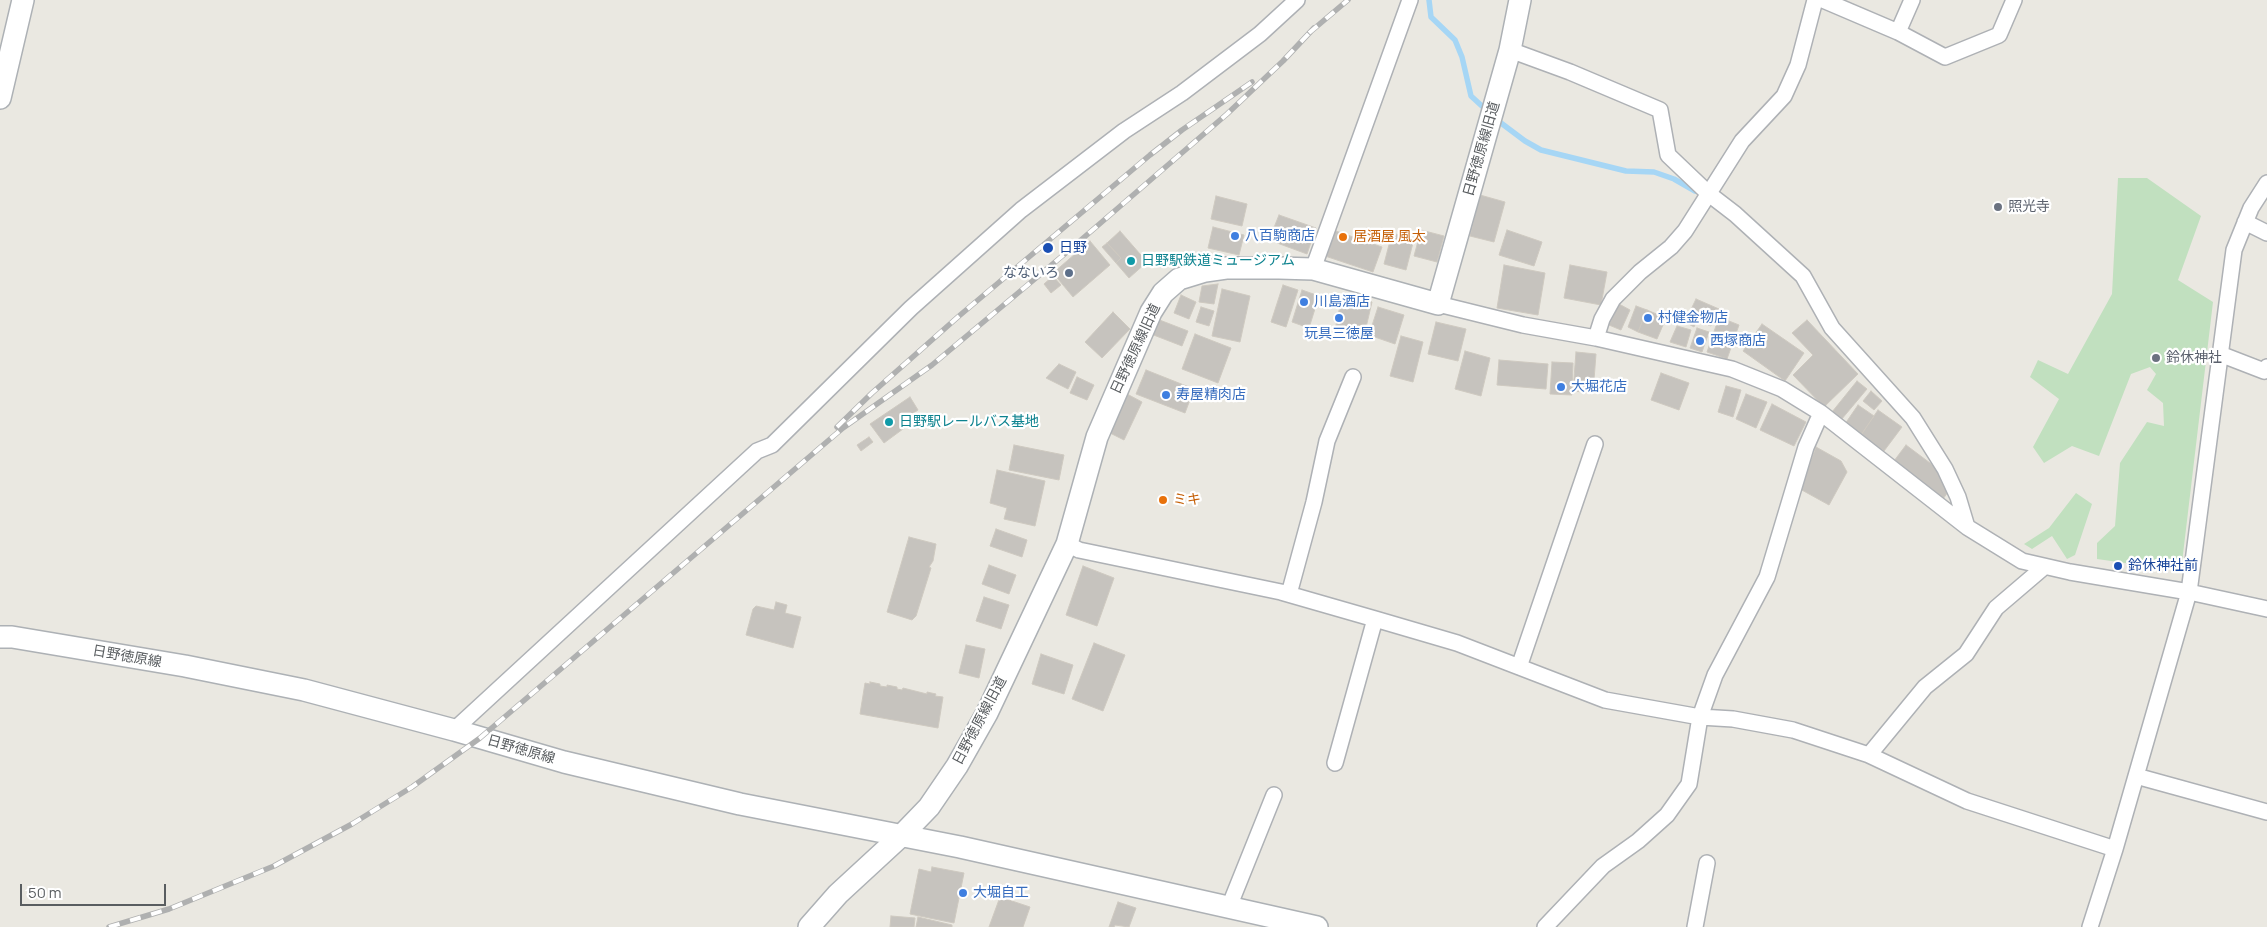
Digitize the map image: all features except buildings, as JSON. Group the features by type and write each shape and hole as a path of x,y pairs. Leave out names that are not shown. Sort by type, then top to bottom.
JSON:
{"street":[{"path":"0,98 23,0"},
{"path":"454,730 757,452 772,445 911,308 1021,210 1124,131 1182,93 1260,34 1298,0"},
{"path":"1313,270 1410,0"},
{"name":"日野徳原線旧道","path":"902,835 929,807 957,766 988,713 1067,544 1097,437 1151,312 1163,293 1179,279 1205,271 1226,268 1313,270 1438,304 1510,50 1520,0"},
{"path":"1596,338 1602,319 1613,299 1640,272 1671,247 1685,231 1742,141 1784,96 1798,65 1815,0"},
{"path":"1823,0 1898,32 1945,57 1999,35 2014,0"},
{"path":"1898,32 1912,0"},
{"path":"1510,50 1570,72 1660,110 1668,155 1709,194 1735,214 1803,276 1832,328 1910,415 1929,441 1958,497 1967,527"},
{"path":"2090,927 2115,849 2189,592 2234,250 2251,208 2267,183"},
{"path":"2245,222 2267,233"},
{"path":"1438,304 1523,325 1596,338 1732,369 1782,389 1821,413 1967,527 2022,561 2044,567 2189,592 2267,608"},
{"path":"2220,354 2264,372 2267,367"},
{"path":"1289,594 1314,502 1327,441 1353,377"},
{"path":"1545,927 1603,866 1638,841 1667,815 1689,784 1700,717 1715,676 1767,577 1806,447 1821,413"},
{"path":"1519,666 1595,444"},
{"path":"1067,544 1079,550 1289,594 1457,643 1605,700 1700,717 1733,719 1793,730 1869,756 1967,801 2115,849"},
{"path":"1869,756 1925,687 1966,654 1996,608 2044,567"},
{"path":"1335,763 1375,619"},
{"name":"日野徳原線","path":"4,635 184,666 304,690 564,762 731,802 902,835 1317,927"},
{"path":"2136,776 2267,812"},
{"path":"1229,907 1274,795"},
{"path":"808,927 838,894 902,835"},
{"path":"1695,927 1707,863"}],"green space":[{"path":"2118,178 2147,178 2201,216 2178,280 2213,302 2181,571 2097,559 2097,543 2115,526 2120,463 2147,422 2164,426 2163,403 2147,390 2156,374 2150,367 2131,374 2099,456 2072,446 2044,463 2033,447 2059,399 2030,377 2038,360 2068,374 2112,294"},
{"path":"2076,493 2092,504 2075,555 2067,559 2052,536 2032,549 2024,544 2049,528"}],"waterway":[{"path":"1429,0 1431,17 1455,40 1462,57 1471,96 1483,107"},
{"path":"1501,123 1541,150 1626,171 1654,172 1674,179 1695,191"}],"railway":[{"path":"1309,33 1348,0"},
{"path":"109,927 169,909 274,866 352,824 412,787 480,738 843,428 932,365 1067,252 1227,114 1283,61 1314,28"},
{"path":"837,427 872,393 959,316 1150,155 1182,130 1252,82"}],"place":[{"name":"照光寺","path":"1998,207"},
{"name":"八百駒商店","path":"1235,236"},
{"name":"居酒屋 風太","path":"1343,237"},
{"name":"日野","path":"1048,248"},
{"name":"日野駅鉄道ミュージアム","path":"1131,261"},
{"name":"なないろ","path":"1069,273"},
{"name":"川島酒店","path":"1304,302"},
{"name":"玩具三徳屋","path":"1339,318"},
{"name":"村健金物店","path":"1648,318"},
{"name":"西塚商店","path":"1700,341"},
{"name":"鈴休神社","path":"2156,358"},
{"name":"大堀花店","path":"1561,387"},
{"name":"寿屋精肉店","path":"1166,395"},
{"name":"日野駅レールバス基地","path":"889,422"},
{"name":"ミキ","path":"1163,500"},
{"name":"鈴休神社前","path":"2118,566"},
{"name":"大堀自工","path":"963,893"}]}
